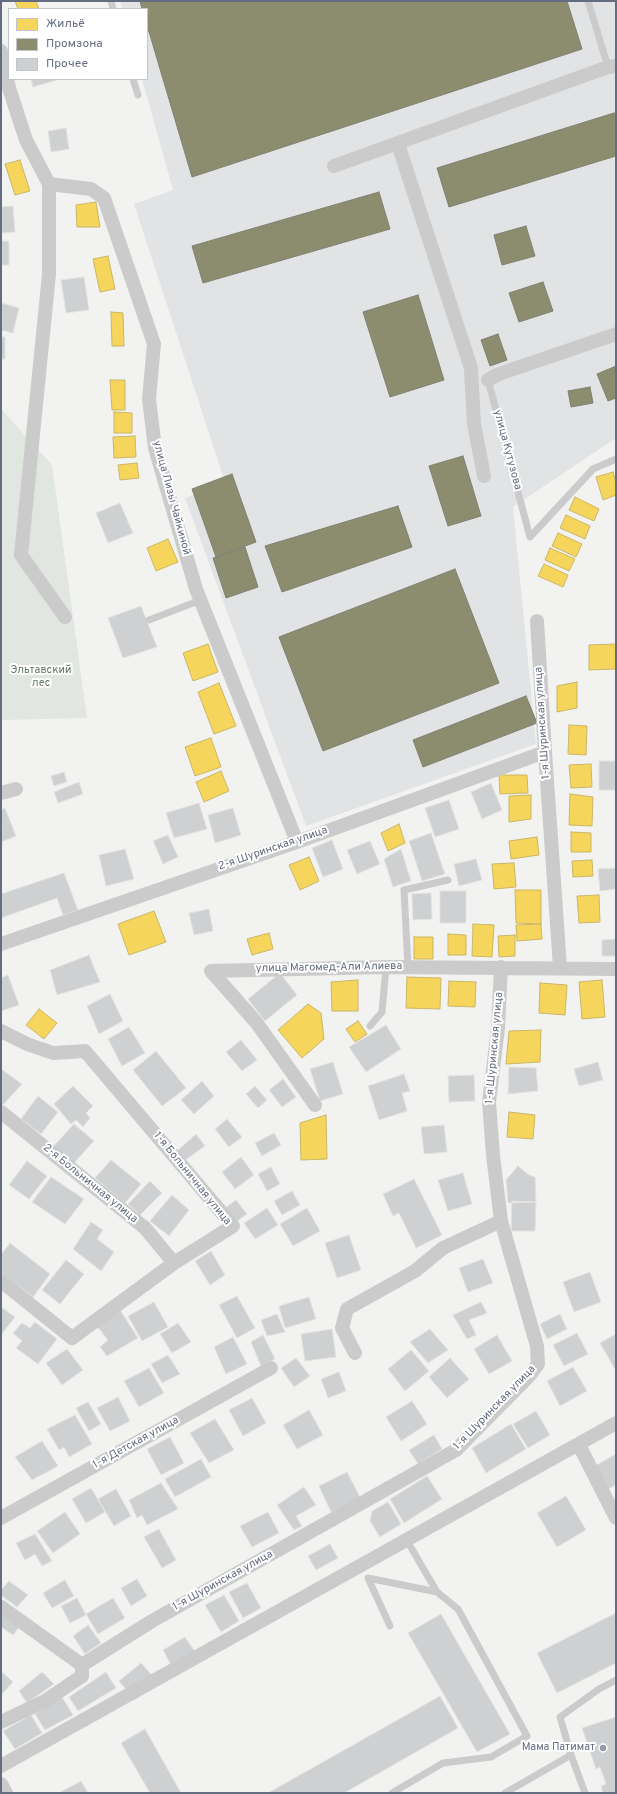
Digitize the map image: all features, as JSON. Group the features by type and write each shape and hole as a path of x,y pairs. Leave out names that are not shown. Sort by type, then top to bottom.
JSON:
{"street":[{"path":"1,51 9,88 26,140 49,184 49,274 22,555 65,617"},
{"path":"334,166 612,66"},
{"path":"398,144 471,368 474,424 484,476"},
{"name":"улица Лизы Чайкиной","path":"49,184 91,190 104,198 154,344 149,399 155,448 201,600 297,842"},
{"name":"улица Кутузова","path":"488,380 499,374 616,334"},
{"name":"1-я Шуринская улица","path":"537,621 560,967"},
{"name":"2-я Шуринская улица","path":"1,944 297,842 545,752"},
{"path":"1,793 16,789"},
{"name":"улица Магомед-Али Алиева","path":"314,1105 256,1022 211,971 386,967 560,967 616,969"},
{"name":"1-я Шуринская улица","path":"2,1720 45,1701 82,1670 152,1621 456,1450 529,1376 538,1364 537,1346 501,1221 489,1102 498,1028 501,967"},
{"name":"1-я Больничная улица","path":"1,1031 27,1044 53,1053 85,1051 233,1226 174,1263 72,1338 1,1281"},
{"name":"2-я Больничная улица","path":"1,1112 145,1228 174,1263"},
{"path":"355,1354 342,1328 346,1309 415,1271 443,1248 501,1221"},
{"name":"1-я Детская улица","path":"1,1518 271,1368"},
{"path":"1,1766 406,1539 616,1424"},
{"path":"579,1445 616,1518"},
{"path":"1,1606 82,1670"},
{"path":"1,1784 6,1793"}],"lane":[{"path":"588,1 612,66"},
{"path":"133,80 138,95"},
{"name":"улица Кутузова","path":"488,380 530,537 592,469 616,459"},
{"path":"149,620 201,600"},
{"path":"408,967 404,890 448,880"},
{"path":"370,1026 382,1012 386,967"},
{"path":"392,1793 443,1763 491,1757 527,1736 458,1609 437,1592 406,1539"},
{"path":"390,1626 368,1578 437,1592"},
{"path":"585,1793 570,1755 560,1716 599,1689 616,1680"},
{"path":"505,1793 570,1755"}],"shaded area":[{"path":"120,1 616,1 616,438 513,507 536,744 306,826 185,498 225,482 134,204 173,190 142,80 148,80 148,8 122,8"}],"green space":[{"name":"Эльтавский лес","path":"1,409 52,465 87,718 1,720"}],"building: Жильё":[{"path":"15,1 36,1 39,8 18,8"},
{"path":"20,160 30,191 15,195 5,164"},
{"path":"96,202 100,227 77,227 76,205"},
{"path":"108,256 115,289 100,292 93,259"},
{"path":"111,312 123,313 124,346 112,346"},
{"path":"110,380 125,380 125,410 112,410"},
{"path":"114,412 132,413 132,433 114,433"},
{"path":"135,436 136,457 114,458 113,437"},
{"path":"137,463 139,478 120,480 118,465"},
{"path":"613,472 616,482 616,495 603,500 596,477"},
{"path":"575,497 599,509 594,521 569,510"},
{"path":"566,515 590,526 585,539 560,528"},
{"path":"558,533 582,544 576,557 552,546"},
{"path":"168,539 178,562 156,571 147,548"},
{"path":"550,548 575,559 569,571 545,560"},
{"path":"544,564 568,575 563,587 538,576"},
{"path":"208,644 218,672 193,681 183,653"},
{"path":"616,644 616,669 589,670 589,645"},
{"path":"577,682 577,708 557,712 557,686"},
{"path":"219,683 236,726 214,734 198,692"},
{"path":"569,725 587,726 586,755 568,754"},
{"path":"211,738 221,767 195,776 185,747"},
{"path":"591,764 592,787 571,788 569,765"},
{"path":"221,771 229,791 204,802 196,782"},
{"path":"499,775 527,775 528,793 500,794"},
{"path":"570,794 593,797 592,826 569,825"},
{"path":"531,795 531,819 509,822 509,796"},
{"path":"399,824 405,843 388,851 381,833"},
{"path":"571,832 591,833 591,852 571,852"},
{"path":"537,837 539,855 511,859 509,841"},
{"path":"309,857 319,881 300,890 289,865"},
{"path":"592,860 593,876 573,877 572,861"},
{"path":"514,863 516,887 494,889 492,864"},
{"path":"515,890 541,890 541,924 516,923"},
{"path":"599,895 600,922 579,923 577,896"},
{"path":"154,911 166,942 129,955 118,924"},
{"path":"473,924 494,925 492,957 472,956"},
{"path":"541,924 542,939 517,941 516,925"},
{"path":"269,933 273,949 252,955 247,939"},
{"path":"448,934 466,935 466,955 448,955"},
{"path":"515,935 515,956 499,957 498,936"},
{"path":"414,937 433,937 433,959 414,959"},
{"path":"407,977 441,978 440,1009 406,1008"},
{"path":"358,980 358,1011 332,1011 331,982"},
{"path":"602,980 605,1017 582,1019 579,982"},
{"path":"449,981 476,982 475,1007 448,1006"},
{"path":"540,983 567,985 565,1015 539,1013"},
{"path":"308,1004 321,1013 324,1039 302,1058 278,1030"},
{"path":"39,1009 57,1023 44,1039 26,1025"},
{"path":"358,1021 367,1034 355,1042 346,1029"},
{"path":"541,1030 540,1062 506,1064 509,1031"},
{"path":"509,1112 535,1115 533,1139 507,1137"},
{"path":"326,1115 327,1159 301,1160 300,1123"}],"building: Промзона":[{"path":"140,1 567,1 582,49 192,177 148,28 148,8 142,8"},
{"path":"614,113 616,120 616,156 449,207 437,168"},
{"path":"379,192 390,229 203,283 192,246"},
{"path":"526,226 535,256 502,265 494,235"},
{"path":"543,282 553,311 519,322 509,293"},
{"path":"418,295 444,380 390,397 363,312"},
{"path":"498,334 507,360 490,366 481,340"},
{"path":"616,366 616,398 608,401 597,374"},
{"path":"590,387 593,403 571,407 568,391"},
{"path":"463,456 481,516 448,526 429,466"},
{"path":"232,474 256,542 216,557 192,489"},
{"path":"398,506 412,547 282,592 265,546"},
{"path":"245,547 258,587 226,598 213,558"},
{"path":"455,569 499,683 323,751 279,637"},
{"path":"526,696 537,723 423,767 413,740"}],"building: Прочее":[{"path":"31,80 57,80 33,87"},
{"path":"66,128 69,149 51,152 48,131"},
{"path":"13,206 15,232 1,233 1,207"},
{"path":"1,241 9,241 9,265 1,265"},
{"path":"84,277 89,310 66,313 61,280"},
{"path":"1,303 19,308 13,333 1,330"},
{"path":"1,337 5,337 5,359 1,359"},
{"path":"120,503 133,533 108,543 96,513"},
{"path":"141,606 157,647 123,658 108,618"},
{"path":"599,761 616,761 616,790 599,790"},
{"path":"64,772 67,782 54,786 51,776"},
{"path":"79,782 83,794 58,803 54,792"},
{"path":"491,783 502,810 482,819 471,792"},
{"path":"449,800 459,829 435,837 425,808"},
{"path":"199,803 207,829 174,838 166,813"},
{"path":"5,808 16,836 1,842 1,810"},
{"path":"233,808 241,835 215,843 208,815"},
{"path":"431,833 445,874 422,881 409,841"},
{"path":"168,835 178,857 163,864 153,841"},
{"path":"332,840 343,869 323,877 312,848"},
{"path":"370,841 380,864 357,874 347,850"},
{"path":"125,849 134,879 106,886 99,855"},
{"path":"401,849 411,881 393,887 384,859"},
{"path":"476,859 482,880 459,886 454,864"},
{"path":"616,868 616,889 600,891 598,869"},
{"path":"64,873 78,910 63,915 57,898 1,918 1,894"},
{"path":"440,891 466,891 466,923 440,923"},
{"path":"431,893 432,919 413,920 412,894"},
{"path":"209,909 213,931 194,935 189,913"},
{"path":"616,939 616,956 602,956 602,940"},
{"path":"89,955 100,982 57,995 50,970"},
{"path":"280,973 297,995 265,1021 248,999"},
{"path":"8,975 19,1005 1,1011 1,978"},
{"path":"110,994 123,1021 99,1034 87,1006"},
{"path":"386,1025 401,1049 366,1072 349,1047"},
{"path":"129,1027 145,1053 122,1066 108,1039"},
{"path":"241,1040 257,1060 242,1071 226,1052"},
{"path":"156,1051 186,1088 162,1106 133,1070"},
{"path":"333,1062 343,1094 320,1101 310,1069"},
{"path":"598,1062 603,1080 579,1086 574,1069"},
{"path":"509,1067 536,1068 538,1091 508,1094"},
{"path":"1,1069 22,1084 3,1105 1,1103"},
{"path":"404,1074 410,1091 402,1093 407,1111 379,1120 368,1086"},
{"path":"474,1075 475,1101 449,1102 448,1076"},
{"path":"283,1079 296,1097 282,1107 269,1090"},
{"path":"202,1081 214,1096 194,1114 181,1100"},
{"path":"73,1086 93,1106 86,1113 90,1118 83,1127 76,1120 71,1124 54,1104"},
{"path":"255,1086 267,1100 258,1108 246,1094"},
{"path":"38,1096 58,1112 41,1134 21,1119"},
{"path":"227,1119 242,1137 229,1147 215,1129"},
{"path":"74,1124 94,1141 73,1164 52,1148"},
{"path":"444,1125 447,1152 424,1154 421,1127"},
{"path":"274,1133 281,1145 262,1156 255,1143"},
{"path":"196,1134 205,1146 184,1161 176,1152"},
{"path":"241,1157 254,1175 235,1189 222,1172"},
{"path":"111,1160 141,1184 125,1203 95,1178"},
{"path":"27,1161 47,1176 29,1199 9,1185"},
{"path":"518,1166 529,1175 535,1177 536,1202 508,1203 506,1180"},
{"path":"271,1167 280,1184 267,1191 258,1174"},
{"path":"463,1173 472,1204 448,1211 438,1180"},
{"path":"51,1177 84,1199 65,1224 32,1202"},
{"path":"414,1179 442,1235 416,1248 399,1213 393,1216 383,1194"},
{"path":"150,1181 162,1193 140,1215 128,1204"},
{"path":"292,1191 300,1205 282,1215 274,1201"},
{"path":"172,1195 189,1210 169,1236 150,1221"},
{"path":"236,1200 247,1214 236,1222 225,1208"},
{"path":"512,1201 536,1202 535,1231 511,1231"},
{"path":"267,1208 278,1225 255,1239 244,1223"},
{"path":"307,1208 320,1231 293,1246 280,1224"},
{"path":"91,1222 103,1230 97,1239 114,1252 101,1271 73,1249"},
{"path":"349,1235 361,1270 337,1278 325,1243"},
{"path":"10,1243 50,1274 33,1297 1,1273 1,1255"},
{"path":"211,1251 225,1275 210,1285 195,1261"},
{"path":"483,1259 493,1283 468,1292 459,1268"},
{"path":"66,1260 84,1274 60,1304 42,1290"},
{"path":"590,1272 601,1302 574,1312 563,1282"},
{"path":"237,1296 255,1328 237,1338 219,1305"},
{"path":"309,1297 316,1319 285,1328 279,1306"},
{"path":"154,1302 168,1327 142,1341 128,1316"},
{"path":"481,1302 487,1313 469,1320 476,1335 467,1339 453,1315"},
{"path":"1,1307 15,1317 1,1335"},
{"path":"120,1310 138,1338 107,1356 100,1347 108,1340 96,1325"},
{"path":"277,1314 285,1332 267,1336 261,1320"},
{"path":"560,1314 567,1329 547,1339 540,1324"},
{"path":"35,1322 57,1339 38,1364 16,1348 22,1341 13,1333 22,1323 30,1328"},
{"path":"178,1323 191,1342 172,1353 160,1334"},
{"path":"332,1329 336,1357 305,1361 301,1334"},
{"path":"430,1329 448,1350 428,1363 410,1342"},
{"path":"577,1333 588,1354 564,1366 553,1345"},
{"path":"616,1334 616,1371 600,1343"},
{"path":"263,1335 275,1359 261,1366 251,1342"},
{"path":"497,1335 512,1361 489,1374 474,1349"},
{"path":"233,1337 247,1364 226,1374 214,1347"},
{"path":"67,1349 83,1370 62,1385 46,1363"},
{"path":"411,1350 429,1371 405,1391 388,1369"},
{"path":"168,1355 180,1374 162,1383 151,1364"},
{"path":"296,1358 310,1376 294,1387 281,1368"},
{"path":"450,1358 469,1379 447,1398 429,1377"},
{"path":"573,1367 587,1391 560,1406 547,1381"},
{"path":"149,1368 164,1393 139,1407 124,1381"},
{"path":"339,1372 346,1391 328,1398 321,1379"},
{"path":"118,1397 130,1421 110,1431 97,1408"},
{"path":"252,1398 266,1423 243,1436 229,1410"},
{"path":"412,1401 427,1424 401,1441 386,1417"},
{"path":"88,1402 101,1424 89,1431 76,1408"},
{"path":"309,1410 323,1435 297,1449 283,1425"},
{"path":"536,1411 550,1435 528,1448 513,1424"},
{"path":"75,1415 92,1444 69,1457 64,1447 59,1450 47,1429"},
{"path":"215,1419 234,1450 209,1463 190,1433"},
{"path":"511,1424 526,1449 486,1473 472,1448"},
{"path":"434,1435 442,1449 418,1464 409,1450"},
{"path":"170,1437 184,1463 161,1475 147,1449"},
{"path":"42,1441 58,1466 32,1480 15,1457"},
{"path":"616,1454 616,1485 608,1489 595,1466"},
{"path":"201,1459 211,1477 175,1497 165,1479"},
{"path":"347,1472 361,1499 331,1512 319,1486"},
{"path":"427,1476 442,1499 404,1523 390,1499"},
{"path":"161,1483 178,1509 147,1525 142,1515 137,1518 129,1500"},
{"path":"304,1487 316,1505 296,1516 302,1526 294,1530 277,1505"},
{"path":"91,1488 105,1512 86,1523 72,1499"},
{"path":"116,1489 131,1516 114,1526 98,1499"},
{"path":"566,1496 586,1530 557,1547 537,1513"},
{"path":"388,1502 401,1524 380,1537 370,1521 372,1511"},
{"path":"65,1512 80,1534 53,1553 37,1531"},
{"path":"268,1512 279,1533 252,1547 240,1526"},
{"path":"159,1529 176,1560 162,1568 144,1537"},
{"path":"35,1534 52,1561 42,1566 35,1554 25,1560 16,1543"},
{"path":"330,1544 338,1558 316,1570 308,1556"},
{"path":"137,1579 147,1596 131,1606 121,1588"},
{"path":"65,1580 74,1596 52,1608 43,1593"},
{"path":"9,1581 28,1595 17,1607 1,1595 1,1590"},
{"path":"247,1583 261,1608 243,1618 229,1592"},
{"path":"224,1595 239,1621 221,1632 205,1605"},
{"path":"77,1598 86,1615 70,1623 61,1606"},
{"path":"113,1598 125,1618 98,1634 86,1614"},
{"path":"616,1613 616,1663 557,1693 537,1653"},
{"path":"1,1614 19,1627 13,1635 1,1627"},
{"path":"441,1614 510,1734 477,1752 408,1633"},
{"path":"88,1625 101,1643 85,1654 73,1636"},
{"path":"185,1637 200,1659 176,1674 163,1650"},
{"path":"141,1663 158,1682 135,1700 119,1681"},
{"path":"1,1671 13,1682 1,1695"},
{"path":"42,1672 54,1684 27,1703 19,1691"},
{"path":"106,1672 116,1688 78,1711 69,1697"},
{"path":"440,1696 458,1728 344,1793 268,1793"},
{"path":"62,1697 73,1715 45,1730 35,1714"},
{"path":"31,1715 42,1733 15,1749 3,1731"},
{"name":"Мама Патимат","path":"616,1717 616,1793 603,1793 601,1786 606,1784 600,1767 596,1769 582,1728"},
{"path":"145,1729 181,1793 150,1793 121,1743"},
{"path":"81,1781 88,1793 59,1793"}],"place":[{"name":"Мама Патимат","path":"603,1748"}]}
